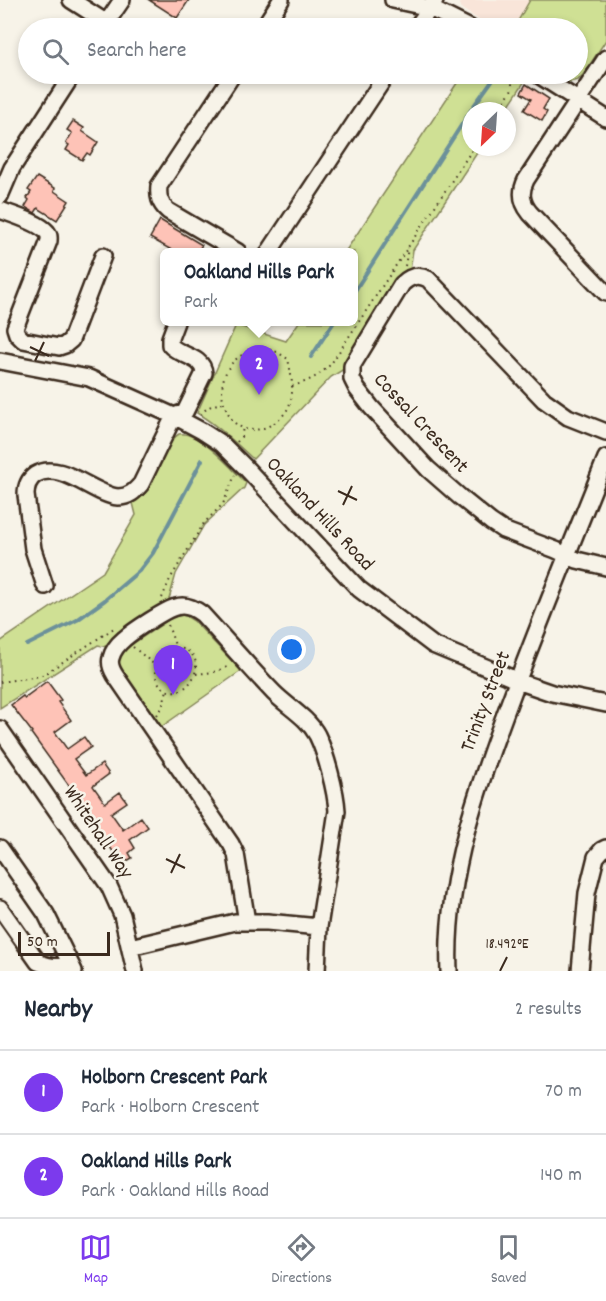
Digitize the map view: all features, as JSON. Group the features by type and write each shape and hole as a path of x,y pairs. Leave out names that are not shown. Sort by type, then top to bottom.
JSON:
{"street":[{"path":"71,0 95,18"},
{"path":"110,18 122,0"},
{"path":"269,18 281,0"},
{"path":"393,0 433,4 455,18"},
{"path":"423,18 433,4"},
{"path":"606,58 526,180 522,196 530,213 606,293"},
{"path":"0,196 12,168 67,84"},
{"path":"226,84 159,186 158,193 162,205 168,211 231,248"},
{"path":"272,248 380,84"},
{"path":"553,84 606,118"},
{"path":"0,210 37,225 48,233 50,239 15,328 23,340 59,347 71,340 103,256"},
{"name":"Cossal Crescent","path":"567,556 503,530 460,498 428,469 371,407 352,379 352,366 402,284 410,277 420,276 428,279 544,400 568,417 606,432"},
{"path":"45,586 33,549 27,487 33,477 44,471 61,473 114,496 126,496 135,491 174,416 185,412 205,370 195,359 170,345 174,326"},
{"name":"Oakland Hills Road","path":"0,361 89,378 194,426 222,444 359,589 433,645 552,693 606,704"},
{"name":"Trinity Street","path":"448,971 453,901 465,836 485,766 606,458"},
{"path":"567,556 606,567"},
{"path":"247,922 236,854 231,844 115,675 110,662 115,648 127,637 175,607 183,606 197,610 275,694 308,723 316,734 323,751 337,800 337,811 320,927 317,971"},
{"name":"Whitehall Way","path":"0,729 109,886 122,915 135,971"},
{"path":"0,848 46,915 73,968 46,966 38,962 0,908"},
{"path":"580,971 586,893 596,856 606,848"},
{"path":"130,947 235,922 267,922 320,927"}],"path":[{"path":"504,102 512,89 512,84"},
{"path":"358,323 468,156"},
{"path":"292,386 312,380 331,364 356,326"},
{"path":"264,348 271,349 288,359 292,386 289,406 275,422 264,428 250,430 239,427 231,419 224,403 222,384 227,371 236,359 264,348"},
{"path":"194,426 207,408 224,403"},
{"path":"176,648 159,604 170,579 204,523 223,504 236,473 243,465"},
{"path":"0,682 40,676 116,627 119,627 135,649 156,666"},
{"path":"176,648 192,654 196,674 186,686 177,690 167,690 157,681 156,666 176,648"},
{"path":"196,674 220,671 241,657"},
{"path":"147,723 160,712 167,690"}],"shaded area":[{"path":"458,0 530,0 520,18 476,18 462,9"}],"green space":[{"path":"530,0 606,0 606,40 588,67 588,18 520,18"},
{"path":"456,84 523,84 511,102 462,102 462,156 475,156 413,250 410,271 399,278 347,357 344,369 331,377 253,459 233,440 197,413 236,326 286,341 296,326 358,326 358,248 348,248"},
{"path":"179,434 196,438 215,452 246,483 244,488 204,525 176,574 168,603 114,639 107,647 98,645 0,708 0,642 103,572 136,515 133,503 148,489 167,448"},
{"path":"182,615 194,621 241,671 161,727 119,667 118,658 125,649 173,617"}],"building":[{"path":"149,0 189,0 177,18"},
{"path":"526,84 549,99 543,109 547,112 542,121 524,110 531,99 521,93"},
{"path":"73,121 84,128 82,131 98,142 90,155 87,153 82,160 66,150 69,145 66,143 72,133 67,130"},
{"path":"37,177 55,188 54,191 69,201 57,220 38,208 35,213 25,207 31,192 28,190"},
{"path":"160,220 202,245 200,248 168,248 150,238"},
{"path":"47,681 61,700 58,702 71,720 55,732 67,749 84,737 91,747 74,759 86,775 102,764 109,774 93,786 105,803 120,792 127,802 111,813 123,830 141,817 148,827 130,840 135,848 129,853 132,858 122,864 11,705"}],"waterway":[{"path":"358,286 490,84"},
{"path":"311,357 331,326"},
{"path":"27,645 77,620 139,571 153,553 202,460"}],"place":[{"name":"Oakland Hills Park","path":"259,395"},
{"name":"Holborn Crescent Park","path":"173,695"}]}
